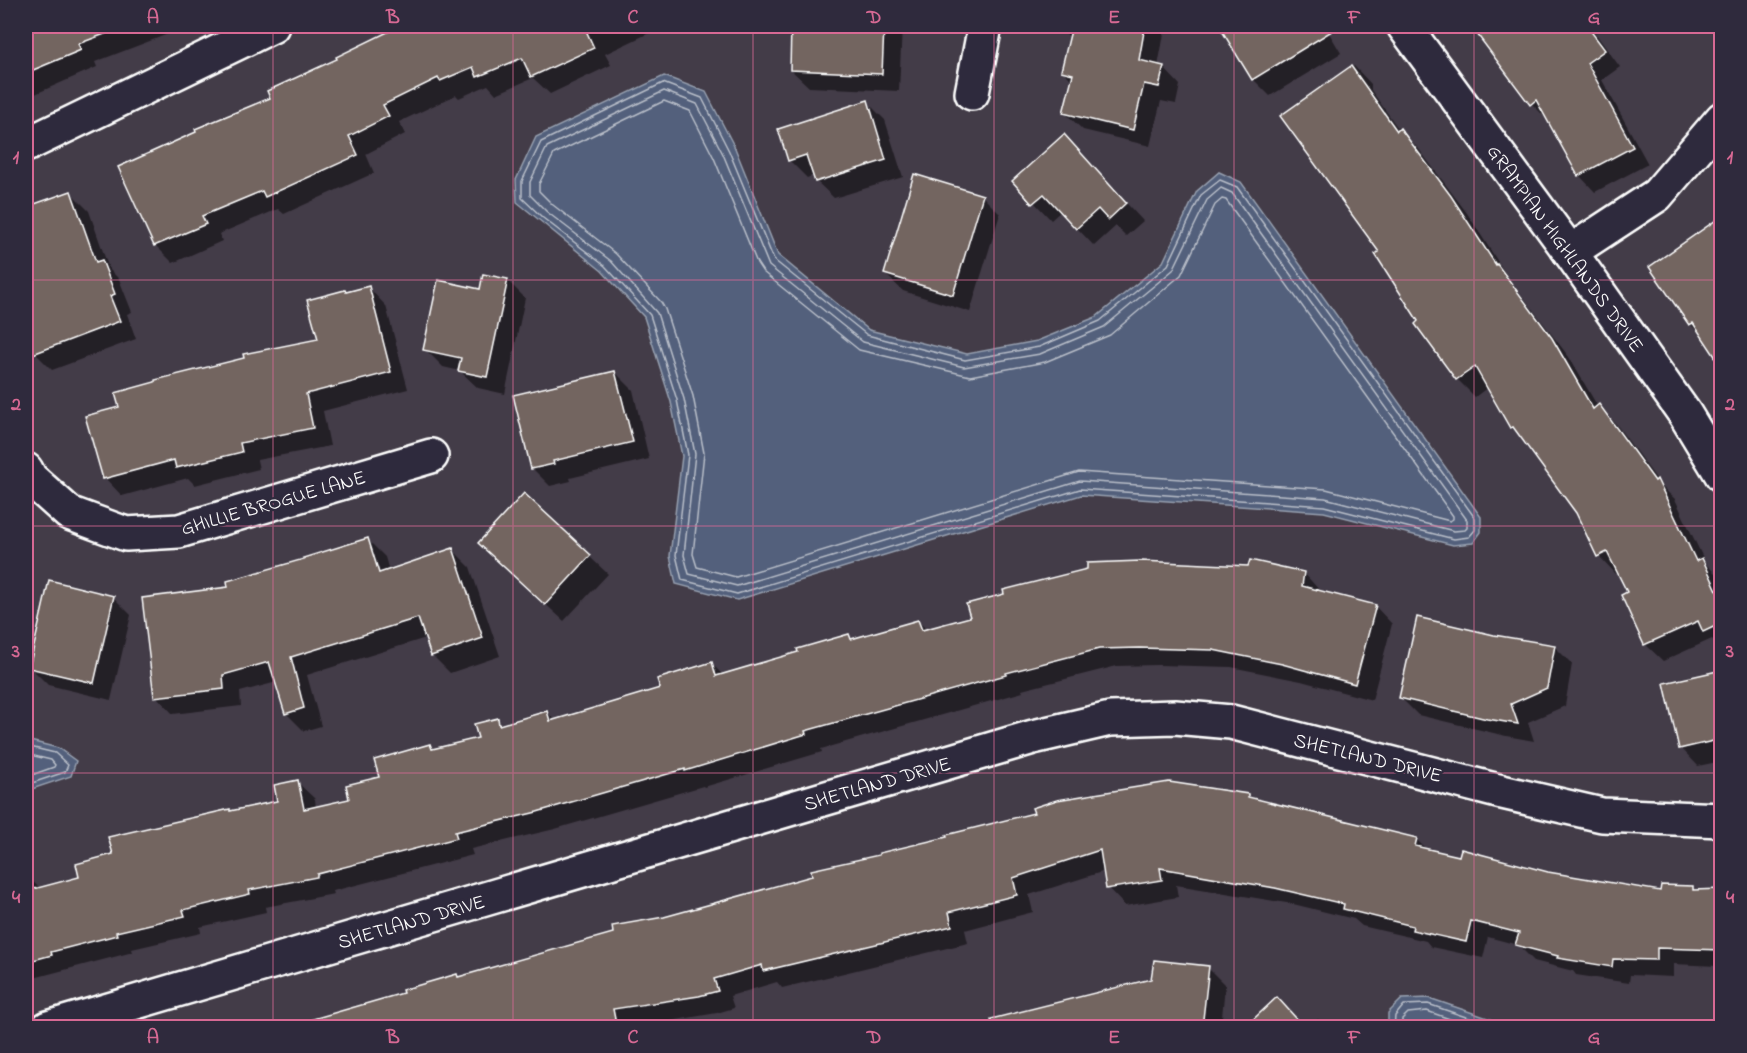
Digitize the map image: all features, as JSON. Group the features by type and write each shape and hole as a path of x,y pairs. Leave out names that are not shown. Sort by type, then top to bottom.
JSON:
{"street":[{"path":"26,145 272,26"},
{"path":"972,93 985,26"},
{"name":"GRAMPIAN HIGHLANDS DRIVE","path":"1404,26 1570,252 1685,414 1722,475"},
{"path":"1570,252 1657,195 1722,119"},
{"name":"GHILLIE BROGUE LANE","path":"26,470 30,478 69,513 126,534 179,531 431,456"},
{"name":"SHETLAND DRIVE","path":"48,1028 1033,737 1110,718 1175,717 1231,722 1490,789 1602,815 1722,820"}],"water":[{"path":"664,76 706,92 735,148 778,255 869,330 967,354 1037,341 1096,317 1163,262 1197,191 1219,172 1241,182 1481,517 1481,532 1473,543 1453,545 1324,512 1081,495 737,600 676,584 670,556 682,456 671,402 644,317 602,271 517,202 516,180 536,137"},
{"path":"26,740 58,748 76,761 71,776 26,791"},
{"path":"1429,998 1508,1025 1528,1027 1388,1027 1388,1013 1402,999"}],"building":[{"path":"26,26 121,26 121,28 78,44 81,50 26,73"},
{"path":"400,26 584,26 594,48 531,77 522,58 477,77 473,67 440,81 438,78 383,105 389,116 349,136 358,155 265,197 262,191 202,216 206,224 154,246 118,167 196,132 195,129 270,98 267,91 337,59 336,57"},
{"path":"791,26 884,26 882,74 790,70"},
{"path":"1072,26 1145,26 1139,60 1164,66 1159,87 1144,84 1133,130 1063,113 1073,74 1061,71"},
{"path":"1219,26 1340,26 1252,80"},
{"path":"1471,26 1587,26 1605,50 1587,63 1633,147 1578,176 1536,100 1530,105"},
{"path":"1351,66 1397,131 1400,128 1451,196 1496,265 1552,338 1593,409 1599,404 1655,481 1657,479 1696,561 1702,558 1722,601 1722,623 1703,632 1698,621 1644,645 1621,595 1627,592 1607,552 1597,557 1576,513 1513,427 1510,428 1475,367 1456,380 1415,324 1418,321 1375,254 1379,252 1280,116"},
{"path":"868,100 886,160 815,182 806,155 788,161 778,129"},
{"path":"1064,134 1126,203 1108,220 1098,209 1076,229 1044,194 1032,204 1012,181"},
{"path":"914,174 983,195 953,295 884,274"},
{"path":"71,191 96,262 102,260 115,294 110,296 120,321 33,354 26,333 26,207"},
{"path":"1722,216 1722,367 1693,323 1689,325 1649,267"},
{"path":"483,274 508,279 487,377 458,371 461,358 423,350 438,280 480,289"},
{"path":"369,286 391,372 306,394 313,428 240,443 242,452 176,468 174,460 103,479 85,416 119,407 115,393 155,382 155,380 244,358 243,354 318,339 307,300"},
{"path":"615,371 633,442 553,461 554,464 531,469 513,395"},
{"path":"524,493 591,555 545,605 478,543"},
{"path":"368,538 379,573 453,548 483,638 431,656 418,618 291,657 304,708 285,714 269,662 223,675 224,689 154,697 142,598 228,587 227,581"},
{"path":"1250,560 1304,572 1302,586 1376,605 1355,684 1282,664 1213,650 1099,649 1006,673 1006,675 805,731 806,734 685,771 685,769 537,812 455,832 457,838 317,874 317,877 249,890 250,894 183,910 185,916 116,932 117,935 51,952 52,955 26,962 26,891 79,877 76,864 113,854 108,837 230,809 230,811 277,801 274,785 298,780 304,809 349,799 346,785 379,777 374,760 430,744 432,749 478,738 474,724 498,718 499,725 547,711 550,721 660,688 657,679 712,662 716,676 798,652 797,649 849,634 851,639 918,620 922,630 970,617 966,604 1004,594 1003,590 1087,569 1087,563 1141,561 1248,566"},
{"path":"49,580 114,596 94,683 29,668"},
{"path":"1417,617 1494,635 1555,645 1547,688 1511,704 1518,724 1399,698"},
{"path":"1722,670 1722,739 1679,749 1664,683"},
{"path":"1169,782 1248,794 1248,797 1417,838 1415,846 1459,856 1461,849 1548,872 1660,891 1661,885 1693,886 1693,890 1722,889 1722,950 1657,948 1657,960 1613,959 1612,967 1557,958 1558,956 1515,945 1519,933 1471,921 1466,942 1412,930 1413,926 1343,909 1344,904 1275,888 1160,868 1162,880 1106,889 1100,850 1013,878 1017,895 949,912 952,926 763,971 762,965 714,979 718,991 613,1009 616,1024 602,1028 307,1028 306,1021 403,993 402,990 457,974 458,977 613,933 612,926 664,917 812,876 811,870 879,855 879,853 1034,813 1032,808 1057,800"},
{"path":"1154,960 1209,966 1202,1028 992,1028 991,1019 1151,979"},
{"path":"1277,997 1305,1028 1244,1028"}]}
